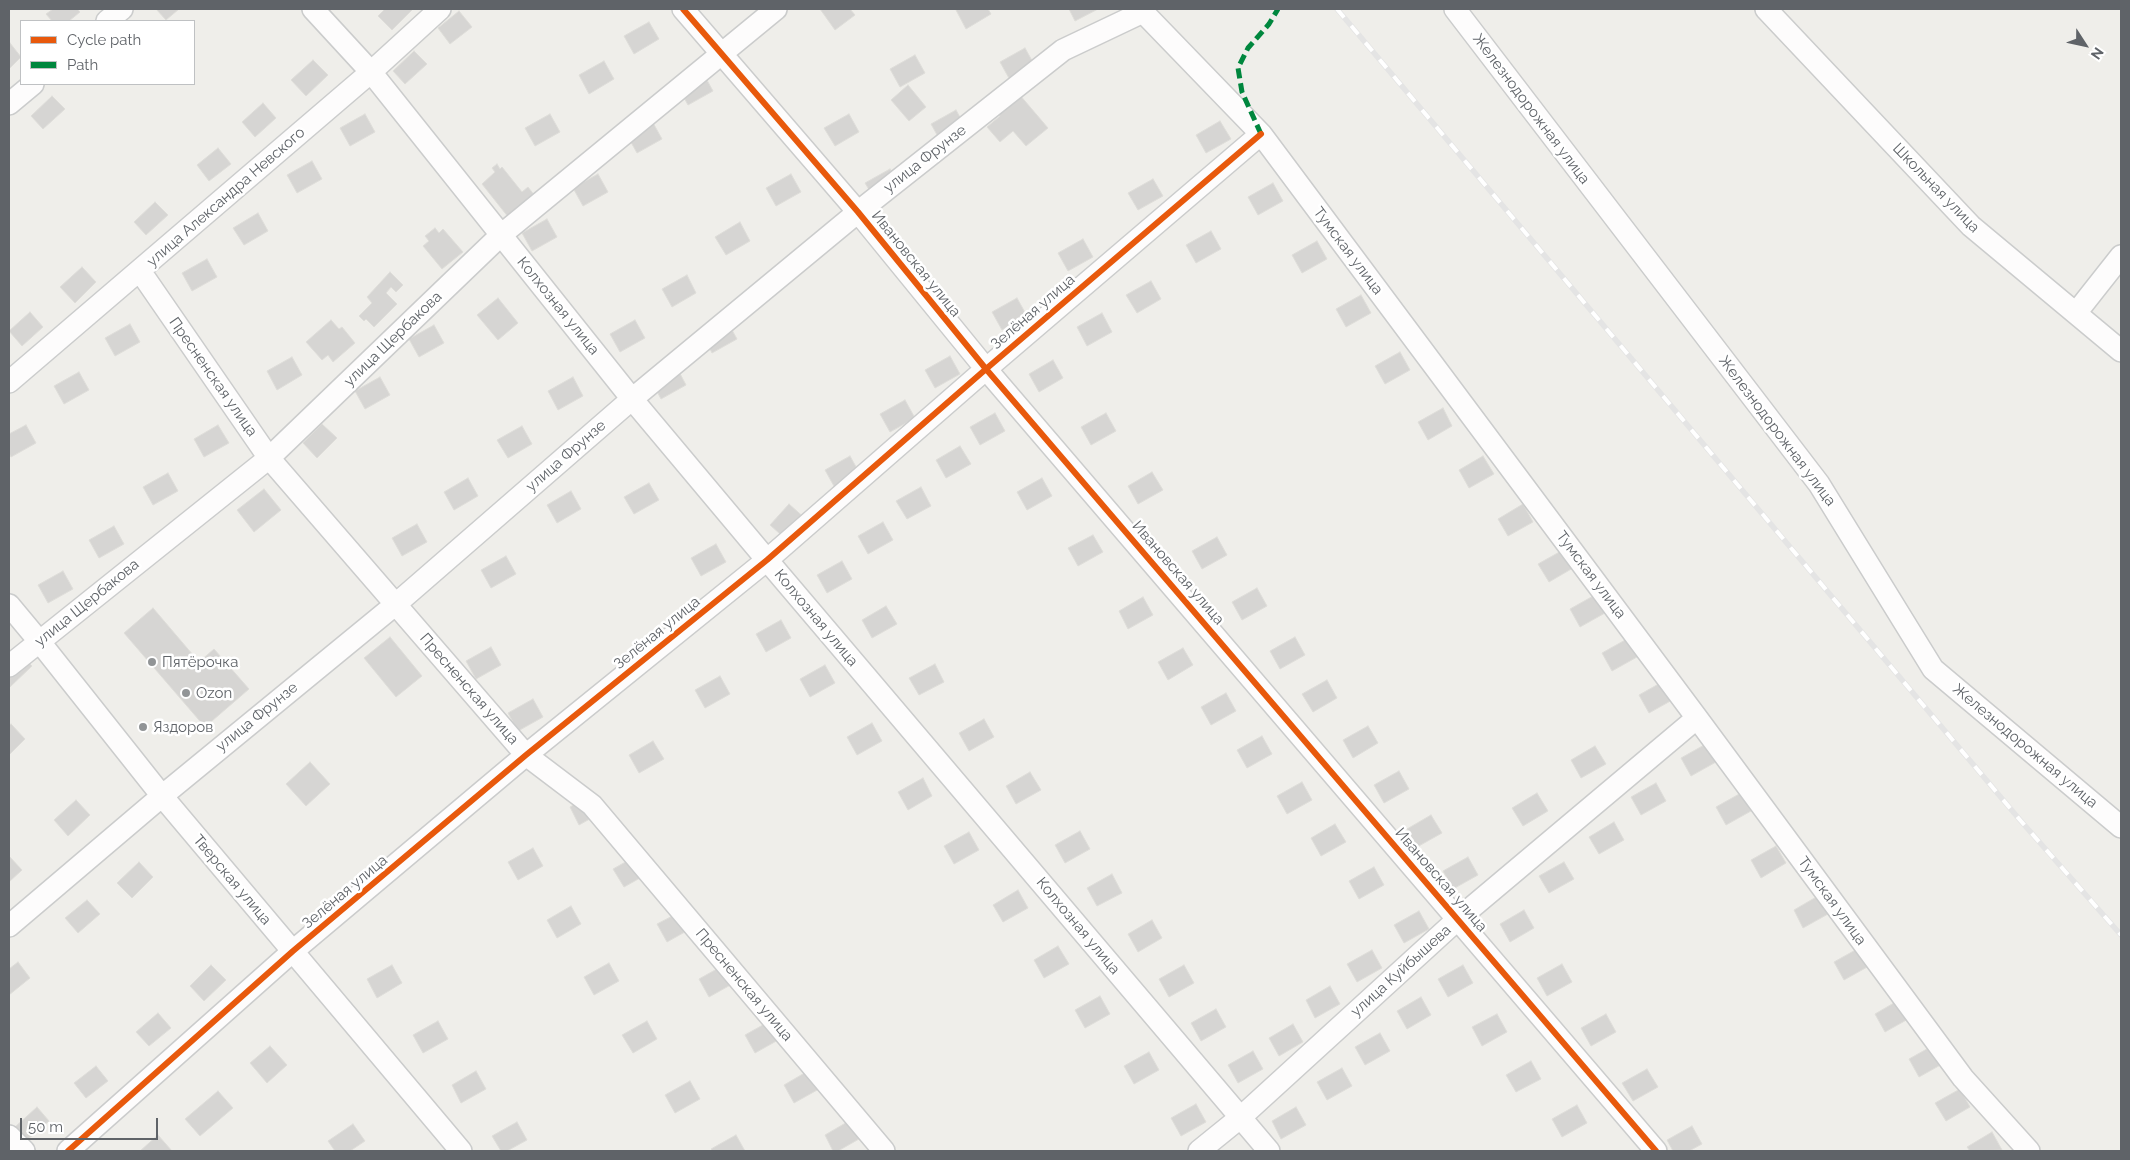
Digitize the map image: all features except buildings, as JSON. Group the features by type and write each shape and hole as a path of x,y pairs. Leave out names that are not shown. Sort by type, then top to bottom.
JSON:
{"street":[{"path":"109,20 122,9"},
{"name":"Колхозная улица","path":"313,9 371,72 632,399 766,560 1270,1151"},
{"name":"улица Александра Невского","path":"9,382 140,272 371,72 440,9"},
{"name":"Ивановская улица","path":"683,9 858,212 986,369 1656,1151"},
{"name":"улица Щербакова","path":"9,666 269,458 501,235 776,9"},
{"name":"Железнодорожная улица","path":"1455,9 1819,484 1933,669 2121,827"},
{"name":"Школьная улица","path":"1766,9 1971,226 2121,351"},
{"name":"Тумская улица","path":"1142,11 1261,134 1698,718 1963,1078 2029,1151"},
{"name":"улица Фрунзе","path":"9,926 162,796 396,604 632,399 858,212 1063,50 1142,11"},
{"path":"9,104 32,85"},
{"name":"Зелёная улица","path":"68,1151 293,951 526,756 766,560 1261,134"},
{"path":"2076,313 2121,256"},
{"name":"Пресненская улица","path":"140,272 269,458 526,756 592,805 884,1151"},
{"name":"Тверская улица","path":"9,605 40,641 162,796 461,1151"},
{"name":"улица Куйбышева","path":"1199,1151 1241,1117 1458,919 1698,718"},
{"path":"9,1136 24,1151"}],"railway":[{"path":"1337,9 2020,820 2121,935"}],"marked path":[{"path":"1261,134 1242,92 1238,68 1248,48 1269,24 1278,9"}],"cycle path":[{"path":"683,9 858,212 986,369 1656,1151"},
{"path":"68,1151 293,951 526,755 767,560 986,369 1261,134"}],"place":[{"name":"Пятёрочка","path":"152,662"},
{"name":"Ozon","path":"186,693"},
{"name":"Яздоров","path":"143,727"}]}
